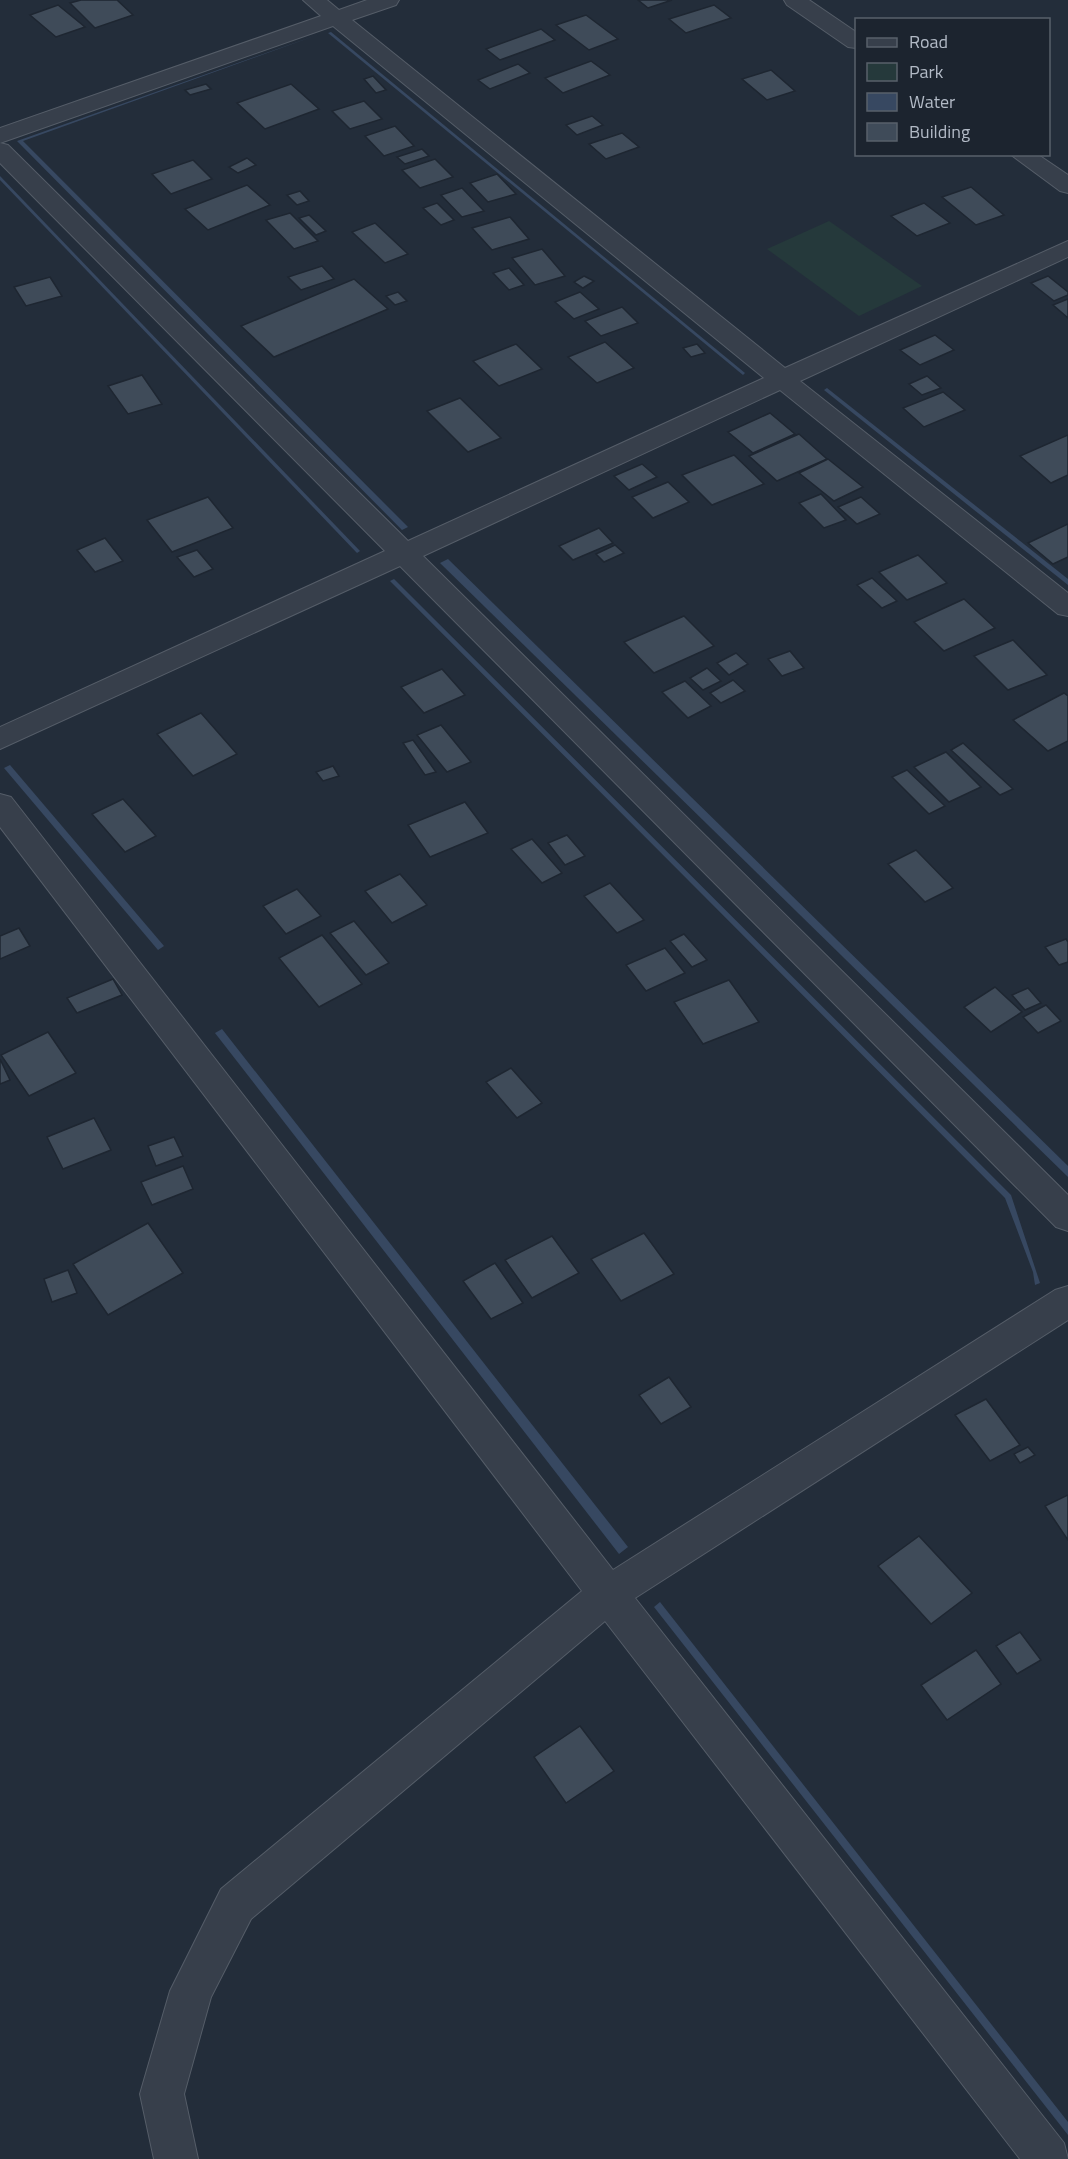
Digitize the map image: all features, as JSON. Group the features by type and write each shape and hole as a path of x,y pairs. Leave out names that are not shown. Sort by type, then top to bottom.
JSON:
{"street":[{"path":"314,0 782,380 1068,607"},
{"path":"0,136 388,0"},
{"path":"795,0 855,41"},
{"path":"0,150 1068,1217"},
{"path":"1024,156 1068,186"},
{"path":"0,739 1068,248"},
{"path":"0,805 608,1594 1048,2159"},
{"path":"176,2159 162,2094 191,1991 236,1904 608,1594 1068,1301"}],"green space":[{"path":"829,221 922,286 859,316 767,249"}],"water":[{"path":"331,32 745,373 743,375 328,33"},
{"path":"320,34 23,141 408,527 402,530 17,141"},
{"path":"0,176 360,551 357,553 0,180"},
{"path":"827,388 1068,579 1068,585 824,390"},
{"path":"448,559 1068,1166 1068,1177 440,563"},
{"path":"394,579 1011,1195 1040,1283 1035,1285 1033,1272 1005,1198 390,581"},
{"path":"10,765 164,946 158,950 4,768"},
{"path":"222,1029 628,1547 619,1554 215,1033"},
{"path":"660,1602 1068,2122 1068,2135 654,1607"}],"building":[{"path":"81,0 117,0 133,15 95,28 70,3"},
{"path":"638,0 672,0 648,8"},
{"path":"58,5 85,27 56,37 30,15"},
{"path":"714,5 731,18 686,33 669,19"},
{"path":"586,15 618,39 589,50 556,25"},
{"path":"541,29 555,40 500,60 486,49"},
{"path":"591,61 610,75 563,93 545,78"},
{"path":"518,64 530,73 490,89 478,80"},
{"path":"771,70 795,91 767,100 742,79"},
{"path":"373,76 386,90 376,93 364,79"},
{"path":"206,84 211,89 190,95 185,90"},
{"path":"291,84 319,109 265,129 237,103"},
{"path":"364,101 382,119 350,129 332,111"},
{"path":"592,116 603,125 577,135 566,125"},
{"path":"395,126 414,146 384,156 365,136"},
{"path":"622,133 639,147 606,159 589,144"},
{"path":"422,149 429,156 405,164 397,157"},
{"path":"247,158 256,165 238,173 229,167"},
{"path":"435,159 453,177 420,188 402,170"},
{"path":"193,160 212,179 171,194 152,174"},
{"path":"497,174 516,194 488,202 470,183"},
{"path":"247,185 270,205 208,230 185,209"},
{"path":"971,187 1004,215 976,225 942,197"},
{"path":"462,188 484,211 462,217 441,195"},
{"path":"300,191 309,201 297,205 287,195"},
{"path":"437,203 454,220 441,225 423,208"},
{"path":"924,203 950,223 917,236 891,216"},
{"path":"290,213 318,241 294,249 266,220"},
{"path":"309,215 326,231 316,235 299,218"},
{"path":"510,217 529,239 492,250 472,228"},
{"path":"375,223 408,254 385,263 352,232"},
{"path":"542,249 565,276 535,285 512,258"},
{"path":"322,266 334,279 301,290 288,277"},
{"path":"509,268 524,285 509,290 493,273"},
{"path":"584,276 594,281 583,288 574,282"},
{"path":"1048,276 1068,292 1068,295 1054,301 1031,283"},
{"path":"50,277 62,296 26,306 14,287"},
{"path":"354,279 388,309 274,357 241,326"},
{"path":"398,292 407,301 395,305 386,296"},
{"path":"580,292 599,309 574,319 555,302"},
{"path":"1068,299 1068,318 1053,305"},
{"path":"622,307 638,323 601,336 585,321"},
{"path":"935,335 954,350 920,365 900,350"},
{"path":"605,342 634,368 597,383 568,357"},
{"path":"516,344 542,369 499,386 473,361"},
{"path":"697,344 705,353 691,357 683,348"},
{"path":"142,375 162,404 128,414 108,386"},
{"path":"927,376 941,388 922,395 909,384"},
{"path":"943,392 965,410 924,427 903,408"},
{"path":"460,398 501,438 468,452 427,411"},
{"path":"770,413 795,434 753,453 728,432"},
{"path":"799,434 827,459 777,481 749,456"},
{"path":"1068,435 1068,475 1051,483 1020,456"},
{"path":"734,455 764,484 712,505 682,475"},
{"path":"828,459 863,487 834,501 799,473"},
{"path":"642,464 657,477 629,490 614,476"},
{"path":"668,482 689,502 653,518 632,497"},
{"path":"821,494 846,520 824,528 799,503"},
{"path":"208,497 233,528 172,552 147,520"},
{"path":"861,497 880,514 857,524 838,507"},
{"path":"1068,524 1068,557 1053,564 1028,543"},
{"path":"599,528 613,543 573,560 559,546"},
{"path":"105,538 123,561 95,572 77,550"},
{"path":"615,545 624,553 604,562 596,554"},
{"path":"197,550 213,569 194,577 177,557"},
{"path":"918,555 947,583 907,600 879,572"},
{"path":"872,578 897,601 882,608 857,585"},
{"path":"964,599 995,628 944,651 914,622"},
{"path":"684,616 714,646 654,673 624,642"},
{"path":"1013,640 1047,675 1008,690 974,656"},
{"path":"790,651 804,668 782,676 768,659"},
{"path":"736,653 748,664 729,675 717,663"},
{"path":"707,668 721,681 703,690 690,678"},
{"path":"442,669 465,695 424,713 401,687"},
{"path":"733,680 745,691 721,703 710,693"},
{"path":"685,681 711,706 688,718 662,692"},
{"path":"1064,693 1068,696 1068,741 1048,751 1013,720"},
{"path":"201,713 237,754 193,776 157,734"},
{"path":"441,725 471,762 447,772 417,735"},
{"path":"413,740 436,772 425,775 403,743"},
{"path":"963,743 1013,789 1000,795 951,750"},
{"path":"946,752 981,787 949,802 914,767"},
{"path":"333,766 339,776 323,781 316,772"},
{"path":"907,770 945,806 929,814 892,777"},
{"path":"123,799 156,836 125,852 92,814"},
{"path":"465,802 488,833 430,857 408,825"},
{"path":"567,835 585,856 565,865 548,843"},
{"path":"532,839 562,873 542,883 511,849"},
{"path":"916,850 953,888 925,902 888,864"},
{"path":"400,874 427,905 392,923 365,891"},
{"path":"610,883 644,920 617,933 584,896"},
{"path":"297,889 321,916 286,934 263,906"},
{"path":"354,921 389,963 366,975 330,933"},
{"path":"19,928 30,946 0,959 0,936"},
{"path":"684,934 707,960 692,967 670,941"},
{"path":"322,935 362,984 319,1007 279,958"},
{"path":"1066,939 1068,962 1059,965 1045,947"},
{"path":"665,948 685,973 646,991 626,965"},
{"path":"113,979 122,995 77,1013 67,998"},
{"path":"729,980 759,1022 703,1044 674,1002"},
{"path":"995,987 1022,1012 991,1032 964,1007"},
{"path":"1028,988 1041,1003 1025,1010 1012,995"},
{"path":"1046,1005 1061,1021 1038,1033 1023,1017"},
{"path":"48,1032 76,1073 29,1096 1,1055"},
{"path":"0,1059 10,1080 0,1084"},
{"path":"511,1068 542,1103 517,1118 486,1082"},
{"path":"94,1118 111,1150 63,1169 47,1137"},
{"path":"174,1137 183,1156 156,1166 148,1146"},
{"path":"183,1166 193,1189 152,1205 141,1182"},
{"path":"148,1223 183,1273 108,1315 73,1264"},
{"path":"644,1233 674,1274 621,1301 591,1259"},
{"path":"552,1236 579,1273 532,1298 505,1260"},
{"path":"495,1263 523,1303 491,1319 463,1281"},
{"path":"68,1270 77,1293 52,1302 44,1279"},
{"path":"669,1377 691,1407 661,1424 639,1395"},
{"path":"986,1399 1020,1445 990,1461 955,1415"},
{"path":"1028,1447 1035,1455 1020,1463 1014,1454"},
{"path":"1068,1495 1068,1540 1045,1506"},
{"path":"919,1536 972,1593 931,1624 878,1566"},
{"path":"1020,1632 1041,1660 1017,1674 996,1646"},
{"path":"976,1650 1001,1684 947,1720 921,1685"},
{"path":"580,1726 614,1771 566,1803 534,1757"}]}
